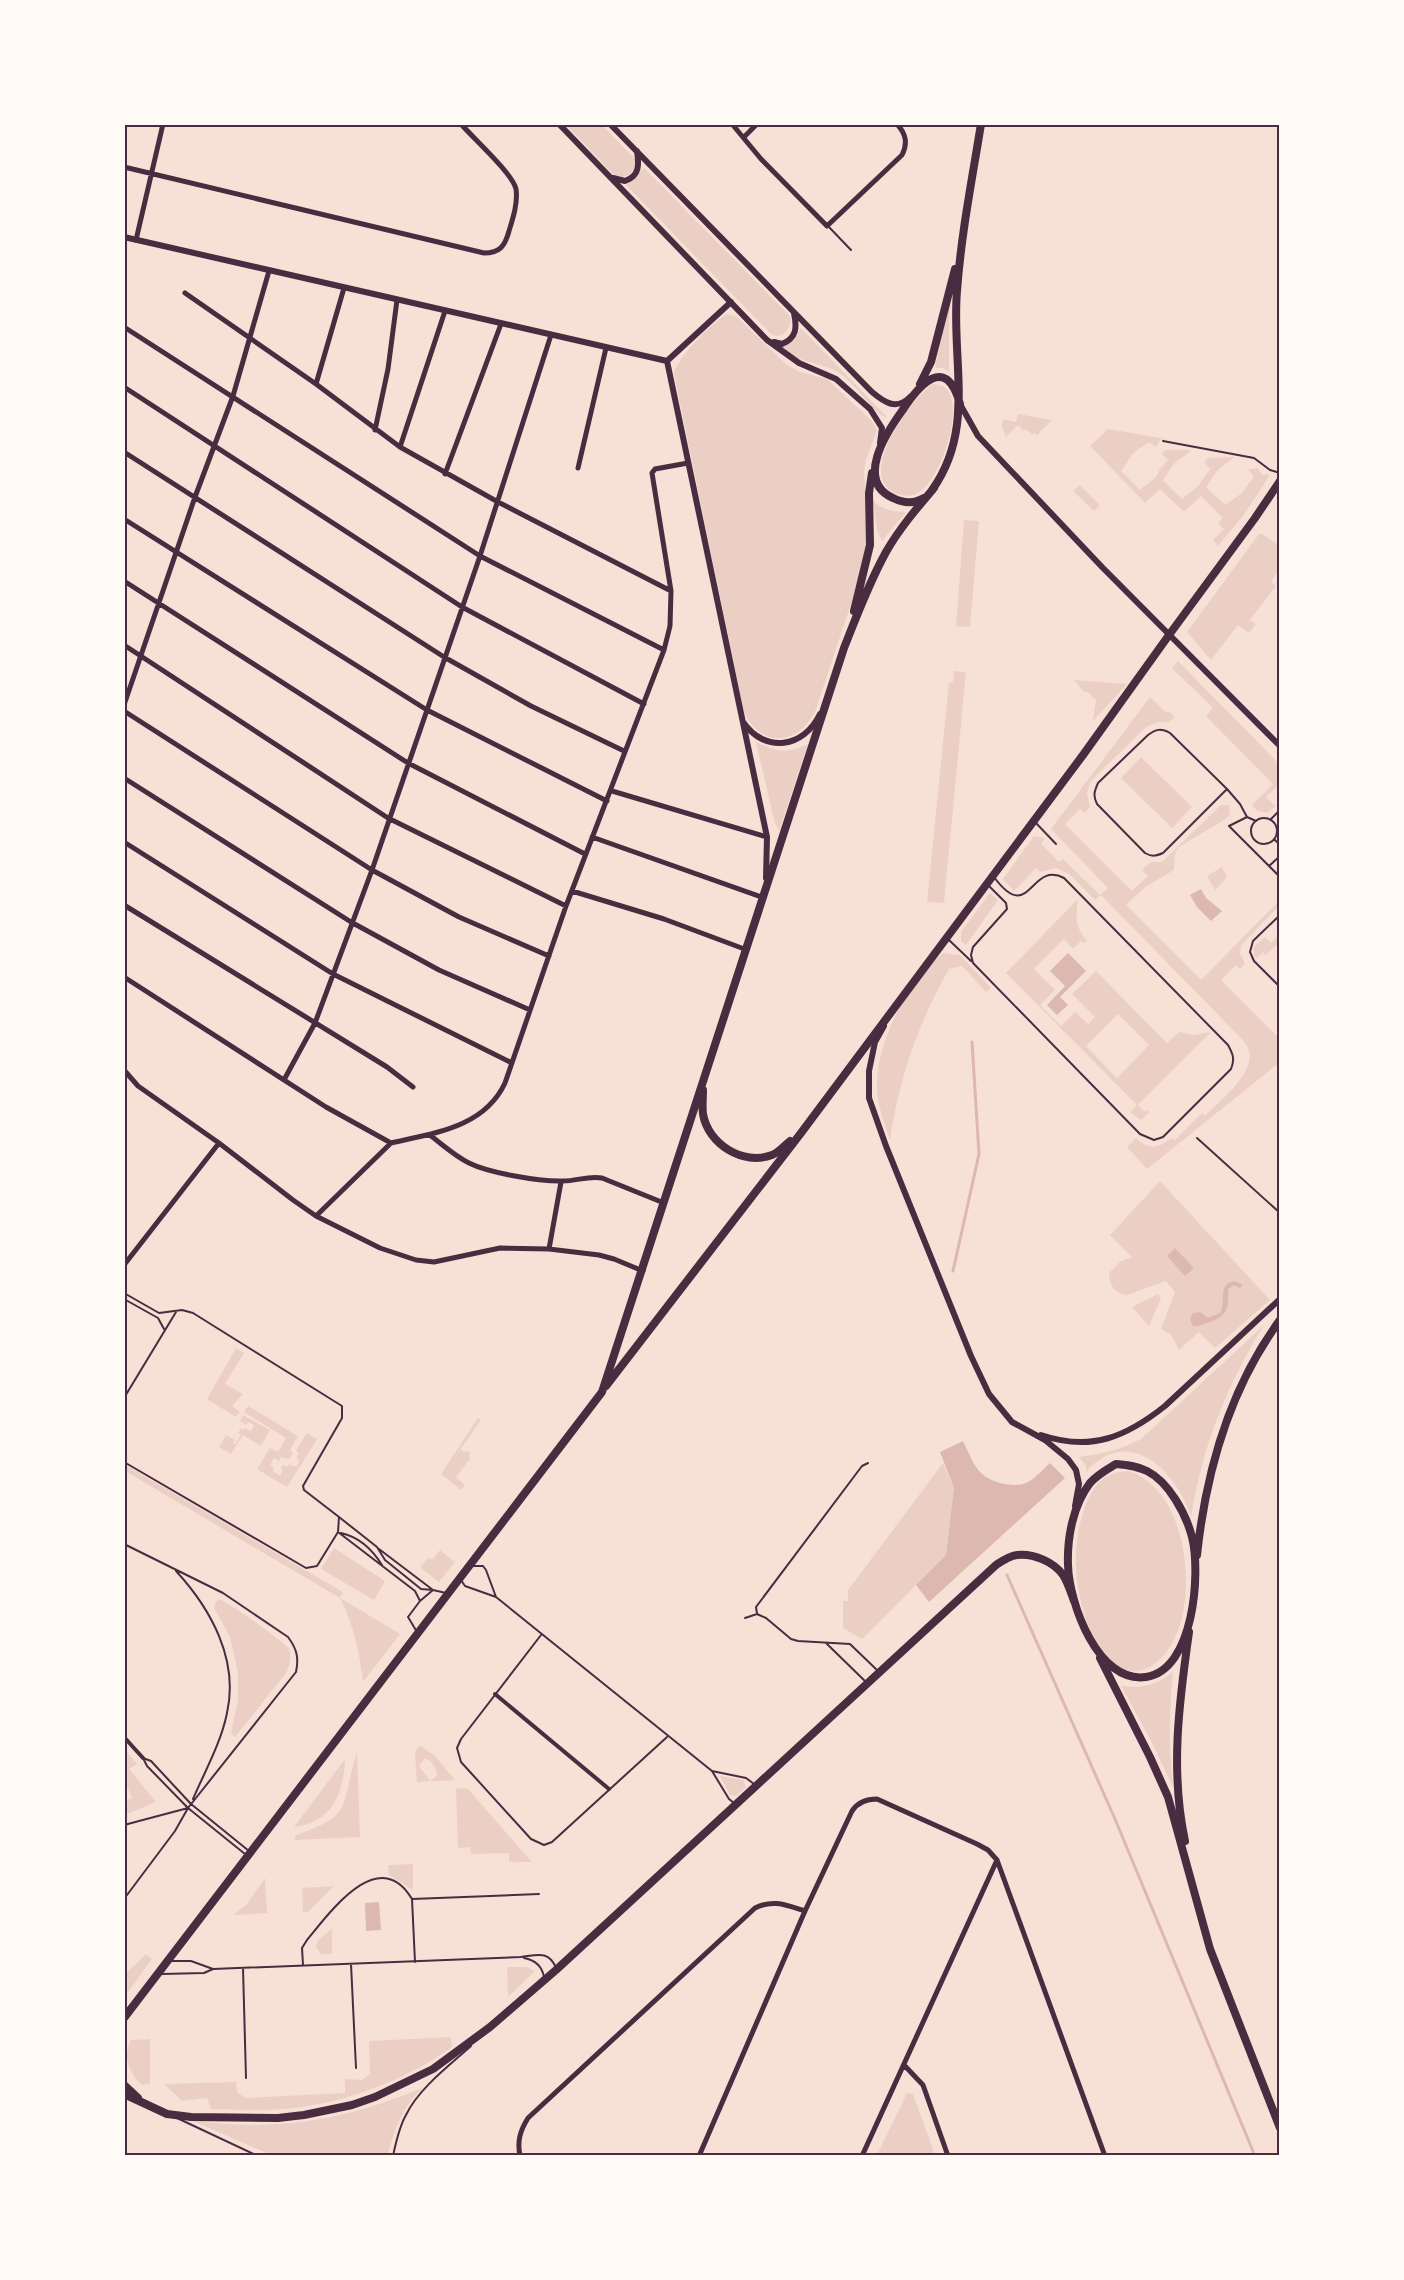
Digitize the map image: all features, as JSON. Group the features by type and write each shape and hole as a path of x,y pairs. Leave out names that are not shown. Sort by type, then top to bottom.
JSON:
{"main road":[{"path":"602,1392 844,648 886,552 934,488 954,448 960,404 954,327 962,242 981,124"},
{"path":"914,393 931,362 962,242"},
{"path":"844,648 868,559 871,532 870,493 873,468 878,453 890,428 922,383 943,378 955,388 960,404"},
{"path":"878,453 876,482 889,496 899,501 919,501 934,488"},
{"path":"124,2023 127,2015 801,1132 1034,821 1280,481"},
{"path":"703,1083 703,1115 710,1131 721,1145 734,1154 746,1158 773,1155 801,1132"},
{"path":"1198,1901 1184,1836 1176,1774 1178,1721 1202,1512 1217,1445 1255,1358 1280,1320"},
{"path":"1074,1602 1068,1567 1072,1523 1089,1484 1101,1472 1116,1464 1130,1465 1148,1471 1164,1484 1192,1537 1195,1578"},
{"path":"124,2094 167,2114 278,2118 352,2105 375,2097 433,2069 490,2027 556,1970 880,1673 976,1581 1010,1557 1017,1555 1036,1557 1058,1568 1065,1577 1089,1636 1150,1756 1168,1797 1210,1948 1225,1993 1280,2128"},
{"path":"1089,1636 1101,1655 1117,1672 1130,1678 1148,1677 1165,1667 1177,1653 1191,1620"},
{"path":"124,2085 142,2102"}],"street":[{"path":"136,240 163,124"},
{"path":"124,167 484,253 492,253 498,251 506,242 517,198 516,190 511,178 461,124"},
{"path":"559,124 768,340 799,363 836,379 870,409 882,428 878,453"},
{"path":"610,124 880,399 890,405 899,405 914,393"},
{"path":"732,124 761,159 827,226 902,154 906,148 906,140 904,132 897,124"},
{"path":"744,137 757,124"},
{"path":"610,176 620,181 631,179 638,171 637,152"},
{"path":"124,237 667,361"},
{"path":"124,705 195,497 233,396 269,271"},
{"path":"316,384 345,288"},
{"path":"185,293 316,384 400,447 445,474 671,591"},
{"path":"375,429 388,369 397,300"},
{"path":"667,361 730,302"},
{"path":"400,447 445,311"},
{"path":"768,340 782,344 793,336 797,324 794,312"},
{"path":"445,474 501,324"},
{"path":"124,327 480,556 664,650"},
{"path":"285,1078 315,1023 372,870 480,556 551,335"},
{"path":"578,468 606,348"},
{"path":"592,837 764,897 768,868 767,837 667,361"},
{"path":"124,387 462,607 644,704"},
{"path":"960,404 978,436 1168,634 1280,746"},
{"path":"124,452 444,657 531,706 624,751"},
{"path":"316,1216 391,1143 431,1136 468,1122 490,1106 500,1094 585,854 612,791 624,751 664,650 670,626 671,591 652,473 655,469 688,463"},
{"path":"124,519 427,710 607,801"},
{"path":"124,581 408,763 585,854"},
{"path":"124,645 388,818 566,906"},
{"path":"741,718 749,730 763,740 784,743 797,739 812,727 825,702"},
{"path":"124,711 372,870 459,917 549,956"},
{"path":"124,778 351,922 439,970 530,1010"},
{"path":"612,791 767,837"},
{"path":"124,842 333,974 512,1063"},
{"path":"572,891 664,919 747,950"},
{"path":"124,905 387,1067 413,1087"},
{"path":"124,977 352,1122 391,1143"},
{"path":"899,1000 875,1042 869,1071 869,1098 886,1146 975,1366 989,1394 1012,1422 1059,1450 1076,1470 1079,1484 1072,1523"},
{"path":"125,1072 138,1086 316,1216 380,1248 416,1260 434,1262 500,1248 549,1248 614,1258 642,1271"},
{"path":"431,1136 463,1160 478,1167 501,1173 561,1182 593,1176 664,1203"},
{"path":"124,1265 219,1143"},
{"path":"549,1248 561,1182"},
{"path":"1026,1430 1073,1443 1090,1443 1109,1439 1128,1431 1148,1420 1165,1406 1280,1299"},
{"path":"495,1694 609,1789"},
{"path":"124,1737 143,1758"},
{"path":"699,2156 805,1911 852,1811 856,1804 870,1799 877,1799 977,1844 988,1850 997,1860 1105,2156"},
{"path":"862,2156 997,1860"},
{"path":"520,2156 521,2129 528,2118 755,1908 766,1902 776,1902 805,1911"},
{"path":"904,2065 923,2085 948,2156"}],"lane":[{"path":"827,226 850,250"},
{"path":"1163,441 1254,458 1270,470 1280,473"},
{"path":"1227,789 1163,853 1157,856 1145,853 1097,804 1094,798 1094,791 1098,783 1155,730 1163,729 1170,732 1227,789 1240,804 1247,817 1256,821 1264,818 1270,819 1278,826 1274,839 1267,843 1255,840 1251,832 1256,821"},
{"path":"1270,819 1280,810"},
{"path":"1247,817 1229,826 1280,877"},
{"path":"1034,821 1056,844"},
{"path":"1274,839 1280,845"},
{"path":"1269,866 1280,856"},
{"path":"946,937 1146,1138 1154,1140 1163,1137 1231,1069 1234,1061 1233,1053 1219,1035 1064,878 1058,874 1042,877 1023,896 1017,897 1012,895 993,875"},
{"path":"973,963 971,956 973,947 1007,909 1006,903 990,886 985,885"},
{"path":"1280,915 1253,941 1250,952 1254,961 1280,987"},
{"path":"1197,1138 1280,1213"},
{"path":"124,1293 159,1313 182,1310 193,1313 342,1406 342,1418 303,1486 304,1490 433,1590"},
{"path":"124,1299 158,1318 164,1330"},
{"path":"124,1398 172,1317 182,1310"},
{"path":"124,1462 306,1568 317,1566 338,1532 339,1517"},
{"path":"757,1614 756,1607 762,1597 862,1466 868,1463"},
{"path":"338,1532 352,1535 374,1552 383,1567"},
{"path":"338,1532 415,1591 420,1601"},
{"path":"124,1544 223,1593 288,1637 295,1646 298,1656 296,1672 191,1804 176,1832 124,1899"},
{"path":"377,1547 385,1560 421,1588 449,1593"},
{"path":"124,1549 130,1548"},
{"path":"469,1567 483,1566 486,1569 496,1597"},
{"path":"175,1570 201,1602 217,1632 226,1658 230,1692 223,1730 191,1804"},
{"path":"462,1576 461,1581 465,1586 496,1597 711,1771 729,1799 736,1805"},
{"path":"418,1634 408,1617 420,1601 433,1590"},
{"path":"745,1618 757,1614 777,1625 791,1639 798,1641 843,1642 855,1646 880,1673"},
{"path":"541,1635 461,1739 458,1748 461,1762 531,1839 544,1845 552,1842 667,1737"},
{"path":"826,1643 868,1684"},
{"path":"143,1758 151,1761 191,1804 250,1855"},
{"path":"143,1758 147,1766 188,1808 250,1855"},
{"path":"711,1771 746,1778 756,1786"},
{"path":"124,1824 188,1808"},
{"path":"303,1965 302,1948 307,1940 353,1890 366,1880 376,1877 394,1881 412,1899 415,1962"},
{"path":"412,1899 539,1894"},
{"path":"169,1961 191,1961 213,1969 415,1962 543,1954 553,1962 556,1970"},
{"path":"521,1957 532,1959 542,1970 544,1980"},
{"path":"351,1964 356,2068"},
{"path":"243,1968 246,2078"},
{"path":"159,1974 204,1973 213,1969"},
{"path":"393,2156 406,2113 416,2100 490,2027"},
{"path":"167,2114 258,2156"}],"shaded area":[{"path":"566,125 602,125 635,159 636,167 630,174 623,177 614,175"},
{"path":"644,168 789,315 790,324 786,332 778,336 770,333 626,185"},
{"path":"952,287 949,372 943,368 935,368"},
{"path":"727,314 737,317 787,365 800,372 827,379 872,421 877,430 864,472 868,528 859,580 815,712 799,731 779,738 769,737 760,732 751,724 744,712 674,374 688,350"},
{"path":"801,328 886,418 874,409 842,375 827,367 798,358 782,347 794,340"},
{"path":"933,384 945,388 952,399 951,432 938,468 930,482 918,493 905,496 895,493 884,484 881,471 884,455 901,420 923,392"},
{"path":"1018,414 1052,420 1037,435 1034,433 1033,435 1026,429 1024,431 1018,425 1006,437 1002,427 1003,419 1016,422"},
{"path":"1108,429 1173,440 1161,439 1156,447 1149,442 1135,452 1121,471 1140,490 1156,477 1168,460 1162,454 1165,450 1191,450 1175,463 1163,480 1182,499 1198,486 1210,469 1204,462 1208,458 1234,457 1218,470 1206,487 1225,505 1242,493 1254,476 1248,470 1257,468 1263,475 1269,474 1268,478 1243,516 1218,546 1213,540 1224,529 1218,523 1223,518 1201,496 1184,512 1160,489 1145,503 1090,446"},
{"path":"1080,485 1100,505 1094,511 1073,491"},
{"path":"873,501 888,510 906,512 882,541 877,530"},
{"path":"964,520 979,521 970,627 956,626"},
{"path":"1259,534 1279,545 1279,570 1271,582 1276,586 1250,620 1256,624 1249,633 1238,625 1211,660 1187,632"},
{"path":"1178,661 1279,764 1279,785 1266,797 1276,806 1267,813 1256,810 1252,805 1273,784 1206,716 1213,708 1172,668"},
{"path":"954,671 966,672 944,903 927,902 949,683 953,682"},
{"path":"1074,680 1127,684 1093,721 1096,700 1088,692 1084,692"},
{"path":"1150,697 1166,713 1169,711 1175,717 1169,722 1158,722 1146,727 1091,781 1087,793 1090,807 1085,813 1080,809 1065,824 1132,891 1148,876 1142,870 1151,862 1162,862 1221,805 1229,805 1230,815 1179,847 1175,854 1174,870 1145,887 1126,905 1201,980 1279,901 1279,906 1241,945 1240,954 1245,963 1240,969 1236,965 1221,980 1279,1038 1280,1062 1147,1169 1127,1147 1136,1138 1145,1145 1154,1147 1171,1138 1175,1140 1202,1113 1205,1116 1243,1076 1250,1057 1248,1048 1101,895 1095,900 1069,874 1056,868 1040,872 1036,868 1014,891 1003,879 1034,836 1045,838 1041,844 1059,862 1063,859 1100,895 1108,888 1051,829"},
{"path":"756,742 782,750 808,744 779,831 774,820"},
{"path":"1141,757 1192,807 1172,828 1121,778"},
{"path":"1222,867 1227,877 1215,890 1207,876"},
{"path":"1201,889 1206,898 1222,911 1211,921 1197,907 1190,895"},
{"path":"990,893 998,900 966,945 961,941 961,932"},
{"path":"1078,899 1077,921 1087,941 1084,943 1081,941 1073,949 1064,939 1034,969 1055,990 1040,1005 1061,1026 1075,1012 1088,1024 1095,1017 1072,994 1096,971 1167,1043 1179,1032 1194,1035 1211,1032 1138,1105 1145,1112 1147,1110 1149,1112 1141,1120 1130,1112 1137,1105 1006,973","holes":["1118,1014 1149,1045 1117,1078 1086,1046"]},
{"path":"1279,934 1279,942 1266,955 1263,952 1257,958 1254,955 1254,947 1265,937 1271,943"},
{"path":"943,953 960,955 991,988 986,992 962,966 949,969 928,1010 911,1052 904,1073 890,1140 877,1093 878,1069 882,1051 888,1032 906,996 930,965"},
{"path":"1068,953 1086,971 1060,997 1068,1005 1057,1015 1047,1005 1065,986 1050,971"},
{"path":"1160,1181 1270,1300 1215,1348 1199,1332 1179,1350 1171,1335 1161,1329 1175,1292 1166,1281 1127,1295 1116,1291 1110,1281 1109,1273 1121,1261 1132,1257 1110,1235"},
{"path":"1175,1248 1194,1268 1185,1276 1167,1256"},
{"path":"1234,1281 1243,1285 1240,1288 1234,1285 1228,1289 1227,1307 1223,1315 1214,1321 1193,1326 1190,1319 1193,1313 1200,1312 1208,1318 1220,1313 1224,1289"},
{"path":"1158,1294 1161,1298 1149,1326 1132,1307"},
{"path":"1264,1325 1239,1370 1218,1417 1202,1466 1191,1517 1175,1484 1149,1459 1134,1453 1118,1452 1102,1458 1086,1472 1086,1466 1079,1457 1111,1451 1141,1439"},
{"path":"236,1348 244,1353 225,1384 243,1394 232,1406 240,1412 236,1417 207,1399"},
{"path":"248,1406 298,1436 290,1450 293,1453 289,1459 281,1457 279,1461 274,1458 270,1465 274,1468 273,1471 280,1476 283,1465 287,1467 289,1464 296,1467 300,1460 296,1458 299,1453 296,1450 307,1433 317,1439 287,1487 257,1469 270,1448 278,1452 286,1438 244,1412"},
{"path":"243,1415 270,1430 261,1446 243,1435 231,1454 219,1447 226,1435 235,1440 233,1443 235,1444 241,1435 238,1433 241,1428 251,1431 254,1425 248,1422 246,1425 240,1421"},
{"path":"478,1418 481,1420 455,1457 462,1449 463,1452 469,1451 470,1459 456,1477 465,1485 461,1490 441,1474"},
{"path":"963,1441 970,1457 982,1474 995,1481 1019,1485 1034,1478 1050,1463 1065,1478 929,1602 916,1585 946,1555 954,1488 940,1452"},
{"path":"943,1463 954,1488 946,1555 862,1639 843,1628 843,1601 848,1601 848,1590"},
{"path":"125,1465 343,1592 340,1598 125,1471"},
{"path":"1128,1471 1147,1481 1163,1497 1174,1517 1181,1540 1186,1590 1177,1633 1167,1651 1155,1664 1143,1670 1130,1671 1106,1657 1096,1643 1080,1598 1076,1569 1079,1527 1089,1496 1098,1483 1110,1475"},
{"path":"334,1548 385,1581 374,1600 321,1569"},
{"path":"440,1550 455,1562 439,1582 420,1567 428,1558 433,1559"},
{"path":"340,1598 400,1634 363,1682 355,1638"},
{"path":"219,1599 278,1639 289,1649 290,1655 286,1673 235,1737 231,1733 238,1700 238,1673 230,1637 214,1608"},
{"path":"1173,1672 1170,1730 1173,1787 1121,1686 1149,1685"},
{"path":"418,1746 421,1746 435,1756 455,1780 417,1782 415,1754","holes":["425,1758 432,1762 438,1775 430,1781 419,1766"]},
{"path":"125,1750 137,1764 129,1769 156,1802 125,1815 125,1801 132,1798 125,1781"},
{"path":"357,1752 360,1837 294,1840 296,1835 329,1821 338,1813 343,1805"},
{"path":"345,1759 342,1783 327,1813 307,1824 294,1827"},
{"path":"720,1776 743,1780 746,1787 736,1796 730,1795"},
{"path":"456,1788 468,1789 532,1862 509,1862 509,1853 471,1854 470,1847 458,1848"},
{"path":"413,1864 413,1890 389,1875 388,1865"},
{"path":"265,1878 267,1913 233,1915 246,1905"},
{"path":"334,1886 308,1912 303,1912 302,1888"},
{"path":"379,1902 381,1930 366,1931 365,1903"},
{"path":"335,1926 332,1930 332,1954 321,1954 316,1947 317,1941"},
{"path":"146,1954 152,1959 125,1996 125,1974"},
{"path":"507,1967 526,1967 535,1971 508,1997"},
{"path":"451,2037 452,2047 401,2077 346,2098 296,2108 211,2109 207,2098 182,2101 164,2084 236,2082 237,2092 245,2098 345,2093 345,2079 362,2080 370,2074 369,2041"},
{"path":"150,2039 150,2084 142,2085 130,2070 127,2059 128,2047 131,2040"},
{"path":"422,2088 409,2103 400,2119 388,2155 271,2155 193,2121 254,2125 310,2121 365,2108"},
{"path":"907,2093 913,2094 935,2155 877,2155"}],"waterway":[{"path":"953,1271 979,1154 972,1042"},
{"path":"1007,1575 1115,1819 1255,2156"}]}
